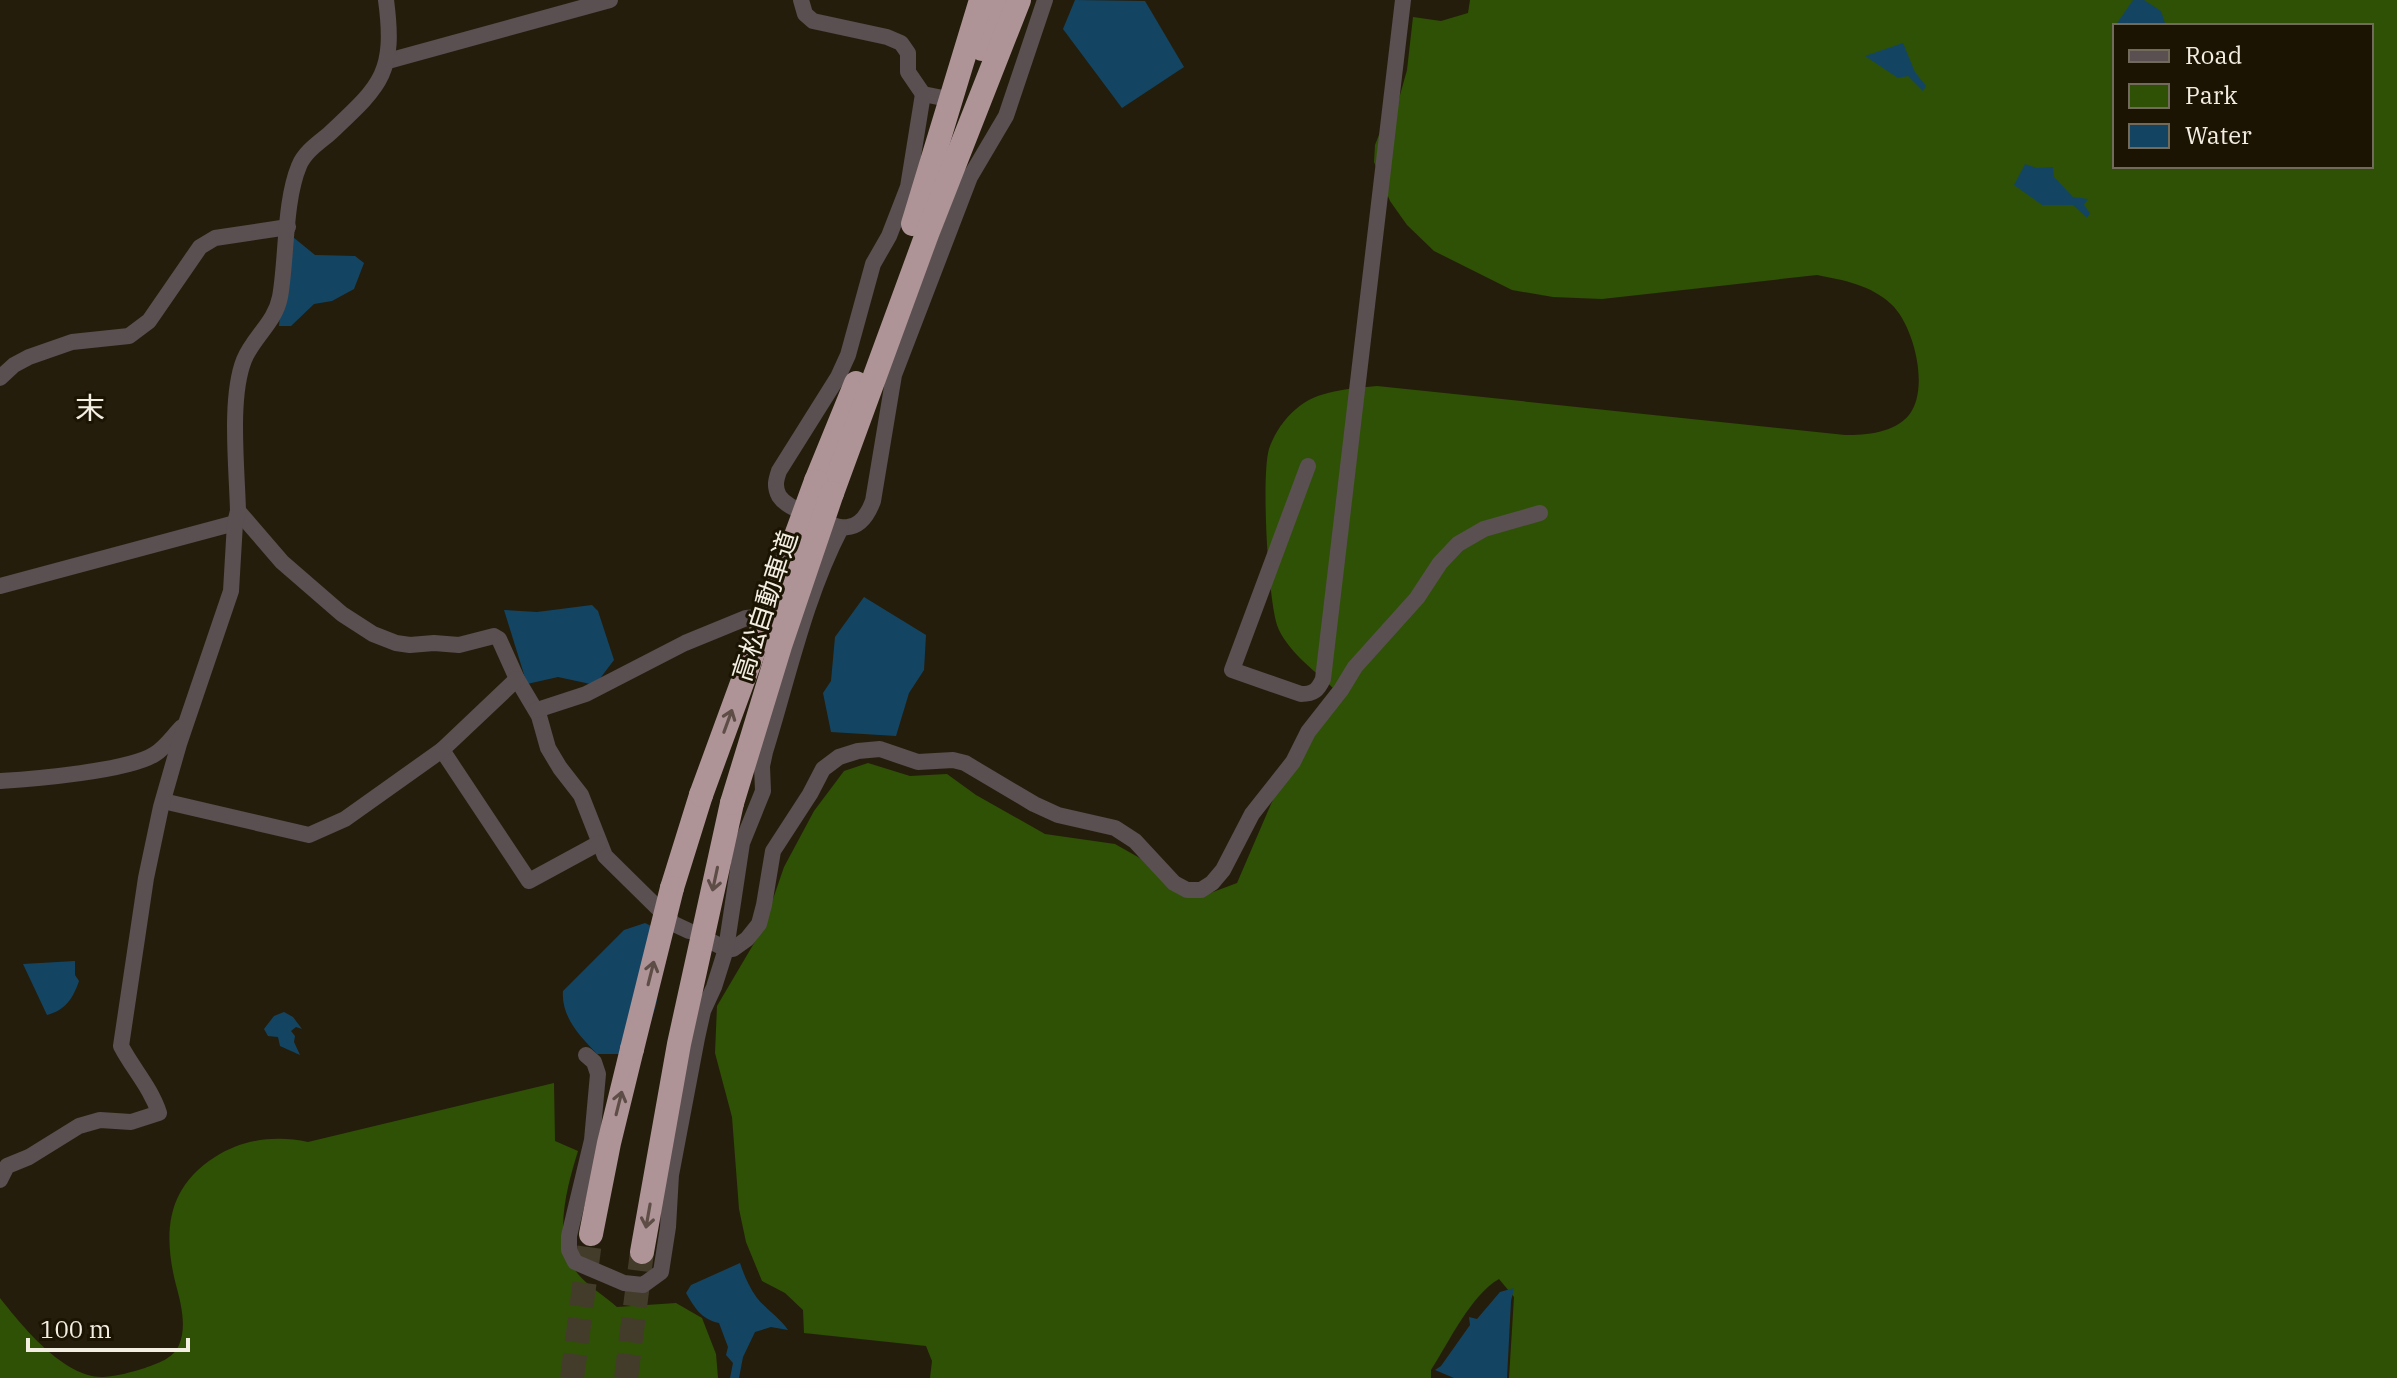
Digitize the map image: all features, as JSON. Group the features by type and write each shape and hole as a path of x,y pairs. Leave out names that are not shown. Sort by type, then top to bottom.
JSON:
{"highway":[{"name":"高松自動車道","path":"591,1234 609,1143 672,888 701,795 927,234 991,13 1019,0"},
{"path":"974,72 991,13"},
{"name":"高松自動車道","path":"642,1252 679,1044 732,803 861,368 913,224 974,72"}],"street":[{"path":"0,1180 7,1166 29,1157 79,1126 100,1120 131,1122 159,1113 153,1094 121,1046 146,878 163,801 231,591 236,517 237,385 244,359 277,308 294,182 300,163 365,100 381,79 388,61 386,0"},
{"path":"388,61 610,0"},
{"path":"801,0 805,14 813,21 887,37 901,43 908,53 908,72 923,94 908,187 866,283 848,355 838,377 779,471 775,485 780,498 790,506 841,528 856,526 867,516 873,501 894,375 970,177 1006,116 1045,0"},
{"path":"1308,466 1232,670 1301,694 1310,694 1318,689 1323,679 1403,0"},
{"path":"923,94 943,98"},
{"path":"985,112 1006,116"},
{"path":"0,378 29,357 72,342 129,336 149,321 200,247 215,238 288,227"},
{"path":"719,946 733,949 747,939 759,924 773,851 823,769 839,757 858,751 880,749 918,762 953,760 965,763 1058,815 1115,828 1135,841 1174,883 1187,890 1201,890 1223,870 1252,814 1293,762 1308,732 1355,667 1417,598 1440,563 1458,544 1484,529 1540,513"},
{"path":"0,586 236,517"},
{"path":"236,517 342,614 396,643 459,645 494,636 499,639 517,679 537,710 548,748 581,795 599,843 615,868 674,924 689,931"},
{"path":"586,1055 594,1062 598,1074 592,1140 569,1236 569,1250 575,1262 624,1283 643,1285 661,1272 671,1175 697,1038 703,1011 714,987 719,946 742,843 763,791 765,752 828,552 841,528"},
{"path":"537,710 586,694 685,643 746,618 757,617 801,632"},
{"path":"163,801 309,835 345,819 442,750 497,707 517,679"},
{"path":"0,781 40,779 152,756 189,721"},
{"path":"442,750 529,881 599,843"}],"green space":[{"path":"1470,0 2397,0 2397,1378 1509,1378 1514,1297 1499,1279 1479,1296 1461,1320 1431,1370 1431,1378 930,1378 932,1361 926,1346 804,1333 803,1310 785,1293 762,1281 746,1242 739,1209 732,1117 715,1053 717,1006 763,928 784,867 814,811 844,771 868,763 910,776 947,774 976,795 1045,834 1115,844 1205,895 1237,883 1284,774 1333,688 1301,659 1281,634 1271,589 1266,509 1267,463 1277,432 1296,409 1324,394 1377,386 1845,435 1871,433 1896,426 1909,415 1915,404 1919,374 1906,327 1891,304 1875,292 1856,284 1817,275 1602,299 1553,297 1512,290 1434,251 1407,225 1390,201 1374,162 1375,145 1382,127 1395,113 1407,70 1413,17 1441,21 1468,13"},
{"path":"554,1083 555,1141 578,1151 564,1214 565,1246 570,1261 582,1278 617,1307 676,1303 702,1318 716,1354 718,1378 0,1378 0,1298 45,1348 59,1360 88,1375 114,1376 145,1368 173,1354 179,1345 183,1323 170,1248 172,1214 186,1183 199,1169 226,1151 260,1140 308,1142"}],"water":[{"path":"1075,0 1145,1 1184,67 1122,108 1063,29"},
{"path":"2133,0 2144,0 2161,11 2165,24 2116,24"},
{"path":"1903,43 1915,72 1926,86 1923,91 1908,76 1898,78 1865,56"},
{"path":"2025,164 2037,168 2053,167 2054,177 2073,197 2088,199 2084,205 2090,213 2087,218 2073,205 2042,205 2014,185"},
{"path":"288,233 315,255 355,256 364,263 354,289 332,301 314,304 291,326 279,326"},
{"path":"864,597 926,635 924,670 909,693 896,736 831,732 823,693 831,681 835,637"},
{"path":"592,605 598,611 614,660 595,685 558,677 527,684 504,610 537,612"},
{"path":"645,923 667,942 656,1005 643,1047 619,1054 597,1054 568,1018 563,991 624,930"},
{"path":"75,961 75,975 79,981 74,993 64,1007 47,1015 23,964"},
{"path":"284,1012 293,1017 302,1029 296,1027 291,1031 300,1055 280,1046 278,1037 268,1036 264,1029 274,1016"},
{"path":"740,1263 757,1298 788,1330 771,1327 755,1332 743,1357 739,1378 730,1378 733,1363 726,1355 728,1347 719,1323 703,1316 686,1293 691,1285"},
{"path":"1514,1288 1507,1378 1454,1378 1435,1370 1470,1325 1469,1317 1477,1319 1500,1292"}],"tunnel":[{"path":"572,1378 591,1234"},
{"path":"626,1378 642,1252"}],"district":[{"name":"末","path":"90,409"}]}
